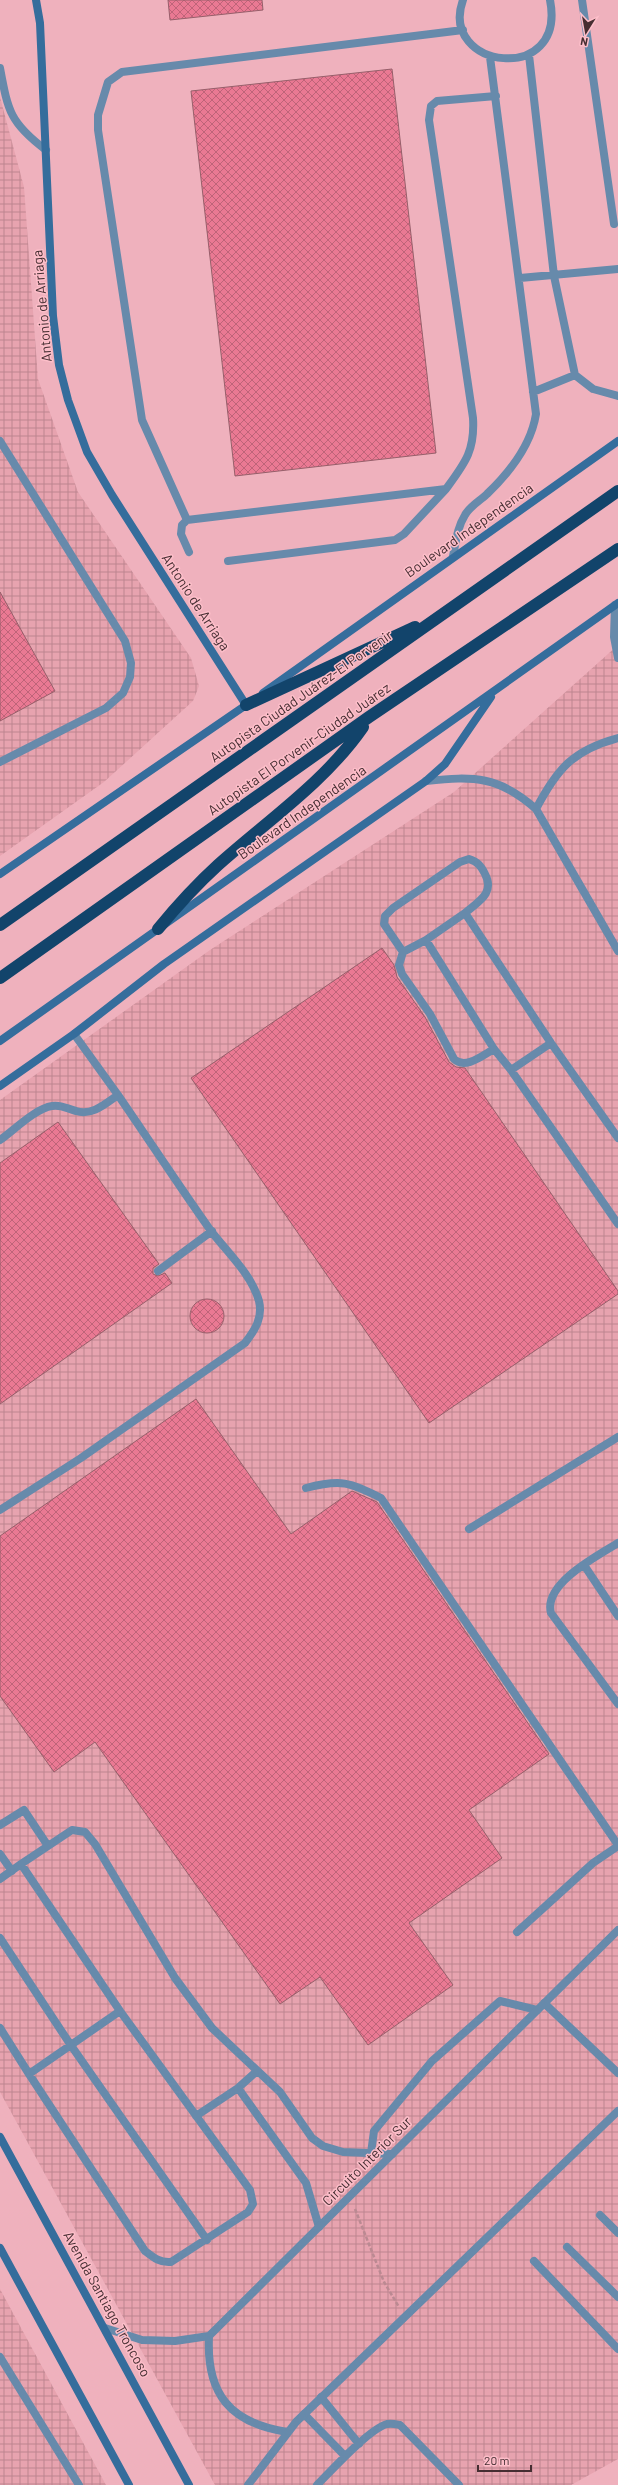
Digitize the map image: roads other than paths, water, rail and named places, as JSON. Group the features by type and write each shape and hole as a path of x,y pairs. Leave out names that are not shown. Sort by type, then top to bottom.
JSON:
{"highway":[{"name":"Autopista Ciudad Juárez-El Porvenir","path":"0,926 618,491"},
{"name":"Autopista El Porvenir-Ciudad Juárez","path":"0,978 369,717 618,549"},
{"path":"246,705 443,614"},
{"path":"158,929 185,897 218,865 277,816 339,757 369,717"}],"main road":[{"name":"Antonio de Arriaga","path":"36,0 40,23 52,316 59,365 76,425 87,452 112,495 246,705"},
{"name":"Boulevard Independencia","path":"0,874 246,705 453,556 618,441"},
{"name":"Boulevard Independencia","path":"0,1041 617,604"},
{"path":"0,1086 74,1034 164,964 426,781 445,764 494,692"},
{"path":"0,1082 23,1071"},
{"name":"Avenida Santiago Troncoso","path":"0,2137 189,2485"},
{"path":"0,2248 129,2485"}],"street":[{"path":"463,0 461,18 463,30 470,42 479,51 490,57 516,59 528,55 539,47 547,36 551,24 550,0"},
{"path":"582,0 614,224"},
{"path":"187,520 142,420 98,130 98,115 108,82 122,72 463,30"},
{"path":"528,55 554,276 575,375 593,389 618,396"},
{"path":"453,556 459,526 466,514 502,478 528,441 536,414 520,278 490,57"},
{"path":"0,68 7,106 24,133 46,150"},
{"path":"228,561 395,540 404,534 446,489 471,452 474,436 473,418 429,120 431,106 437,101 496,96"},
{"path":"520,278 618,269"},
{"path":"533,392 575,375"},
{"path":"0,441 126,641 131,663 130,677 123,693 106,708 0,762"},
{"path":"190,552 181,530 182,525 187,520 446,489"},
{"path":"617,604 614,637 618,658"},
{"path":"536,809 551,782 572,758 601,743 618,738"},
{"path":"426,781 460,778 494,782 519,794 536,809 618,951"},
{"path":"403,952 384,924 386,916 393,908 460,862 470,859 479,864 489,885 484,898 426,940 403,952 399,965 402,974 430,1014 454,1060 466,1064 494,1049"},
{"path":"465,913 551,1042 618,1138"},
{"path":"426,940 494,1049 511,1070 618,1224"},
{"path":"0,1510 81,1458 239,1347 256,1329 260,1315 259,1302 252,1284 212,1231 74,1034"},
{"path":"511,1070 551,1042"},
{"path":"0,1140 40,1110 51,1106 63,1106 86,1113 98,1108 118,1095"},
{"path":"158,1271 212,1231"},
{"path":"470,1529 618,1437"},
{"path":"306,1488 330,1481 356,1486 381,1498 618,1846 593,1862 517,1932"},
{"path":"618,1543 584,1565 558,1586 551,1595 548,1605 551,1613 618,1704"},
{"path":"584,1565 618,1616"},
{"path":"0,1825 24,1810 48,1846"},
{"path":"0,1879 72,1830 85,1832 90,1836 175,1978 212,2028 280,2092 312,2138 343,2152 392,2154"},
{"path":"0,1854 12,1871"},
{"path":"0,2028 145,2251 162,2263 171,2262 248,2212 253,2204 250,2190 120,2011 21,1864"},
{"name":"Circuito Interior Sur","path":"209,2336 618,1930"},
{"path":"0,1938 70,2044 207,2240"},
{"path":"371,2153 374,2131 432,2061 494,2006 500,2001 536,2010"},
{"path":"544,2003 618,2073"},
{"path":"29,2074 70,2044 120,2011"},
{"path":"196,2116 238,2088 257,2071"},
{"path":"238,2088 306,2183 319,2227"},
{"path":"248,2485 287,2432 304,2414 618,2111"},
{"path":"600,2215 618,2233"},
{"path":"567,2247 618,2297"},
{"path":"534,2261 618,2349"},
{"path":"105,2328 142,2340 175,2340 209,2336 210,2367 213,2382 225,2403 242,2418 257,2425 287,2432"},
{"path":"0,2357 79,2485"},
{"path":"321,2397 359,2444"},
{"path":"304,2414 345,2456"},
{"path":"317,2485 345,2456 386,2424 400,2425 459,2485"}]}
